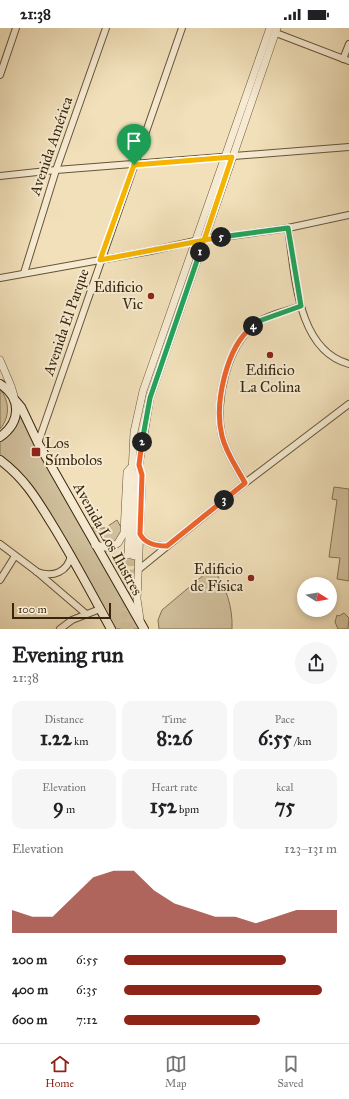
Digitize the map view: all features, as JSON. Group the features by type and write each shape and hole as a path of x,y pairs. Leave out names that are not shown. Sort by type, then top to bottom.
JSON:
{"main road":[{"name":"Avenida Los Ilustres","path":"0,384 21,407 38,443 143,627"},
{"path":"0,437 8,430 14,419 14,398"},
{"path":"0,460 14,470 36,496 71,553 111,629"}],"street":[{"path":"0,74 16,28"},
{"name":"Avenida América","path":"24,273 56,170 106,28"},
{"name":"Avenida El Parque","path":"38,443 100,260 182,28"},
{"path":"274,30 346,60 349,44"},
{"path":"95,544 110,548 121,539 124,533 127,472 136,465 150,398 274,30"},
{"path":"131,556 136,465 134,432 143,391 224,158 274,30"},
{"path":"0,176 56,170 349,148"},
{"path":"0,278 196,241 288,228 349,215"},
{"path":"288,228 301,306 311,333 317,344 333,358 349,364"},
{"path":"245,483 228,454 222,437 220,394 226,374 232,356 242,338 251,328 259,321 301,306"},
{"path":"0,360 11,386 14,398"},
{"path":"138,570 245,483 349,404"},
{"path":"136,465 142,475 137,599 143,627"},
{"path":"140,534 144,540 151,544 167,546"},
{"path":"0,544 36,571 84,613"},
{"path":"36,571 42,574 59,573 67,566 71,553"},
{"path":"0,580 15,556"},
{"path":"60,629 84,613 100,609"}],"shaded area":[{"path":"0,389 6,399 8,409 6,420 0,429"},
{"path":"15,401 143,629 111,629 36,496 0,460 0,434 9,426"},
{"path":"334,487 349,489 349,581 337,579 340,558 329,557 337,500 332,499"},
{"path":"117,520 122,529 116,542 107,545 97,542 90,528 105,528"},
{"path":"212,568 225,589 228,597 232,629 159,629 158,620 162,610"},
{"path":"344,613 349,618 348,629 338,629 335,622 337,615 339,616"}],"tunnel":[{"path":"124,629 128,555"},
{"path":"130,629 134,556"}],"place":[{"name":"Edificio Vic","path":"151,296"},
{"name":"Edificio La Colina","path":"270,355"},
{"name":"Los Símbolos","path":"36,452"},
{"name":"Edificio de Física","path":"251,578"}],"route":[{"path":"134,165 100,260 196,241 204,240 288,228 301,306 259,321 251,328 242,338 232,356 226,374 220,394 219,417 222,437 228,454 245,483 167,546 151,544 144,540 140,534 142,475 139,465 146,416 150,398 204,240 232,157 134,165"}]}
